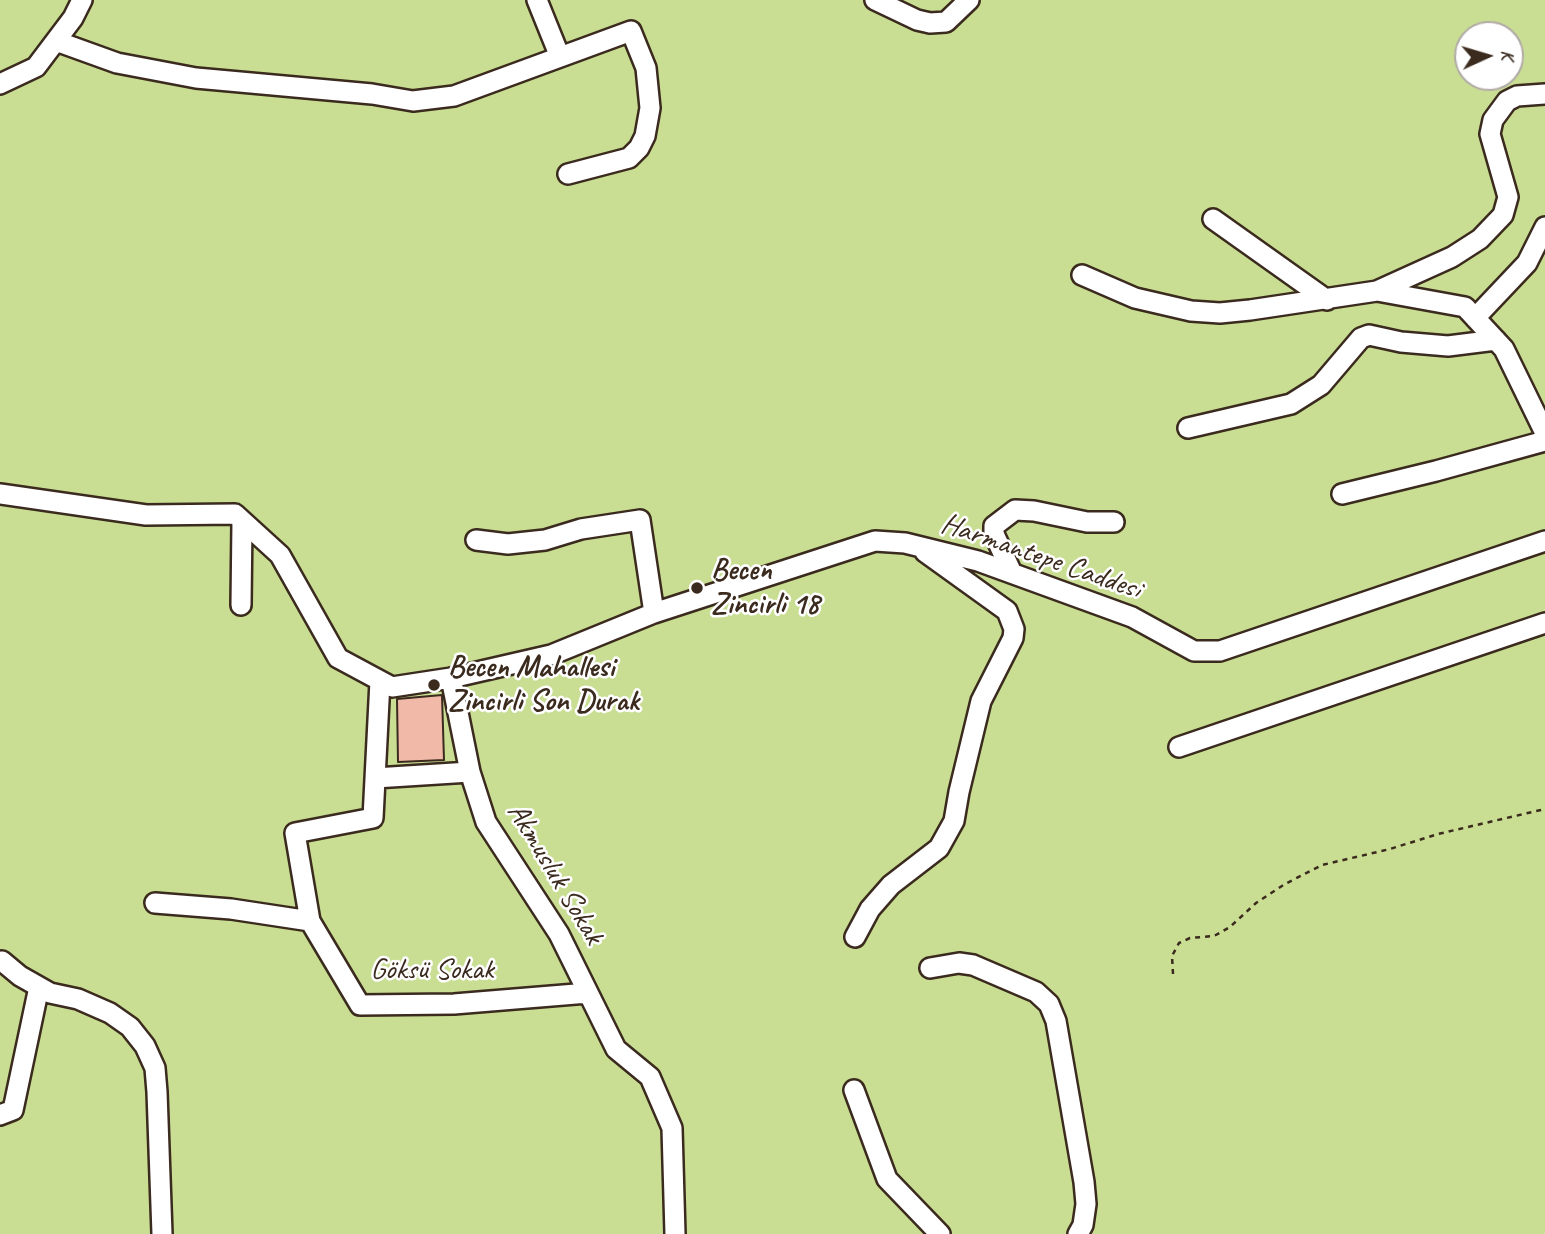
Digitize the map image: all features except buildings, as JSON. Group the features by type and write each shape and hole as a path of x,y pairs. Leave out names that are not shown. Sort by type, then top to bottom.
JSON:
{"street":[{"path":"0,84 36,67 73,18 82,0"},
{"path":"537,0 560,57"},
{"path":"875,0 917,20 930,23 946,22 969,0"},
{"path":"56,41 117,63 196,78 358,93 413,101 454,96 631,31 646,68 650,108 645,135 639,148 629,158 568,174"},
{"path":"1082,275 1135,298 1191,312 1220,313 1377,291 1452,257 1480,239 1503,215 1508,197 1490,134 1493,120 1507,101 1517,96 1545,94"},
{"path":"1213,219 1327,300"},
{"path":"1475,318 1527,263 1545,227"},
{"path":"1377,291 1465,307 1504,349 1545,433"},
{"path":"1188,428 1291,404 1321,385 1361,338 1369,335 1401,342 1448,346 1496,341"},
{"path":"1342,494 1545,441"},
{"path":"0,494 146,516 235,514 280,555 338,658 392,687 451,678"},
{"path":"1012,573 994,534 994,526 1015,510 1034,511 1087,522 1114,522"},
{"path":"476,540 508,544 545,540 581,529 640,520 654,613"},
{"path":"242,521 242,605"},
{"name":"Harmantepe Caddesi","path":"451,678 551,655 654,613 875,541 916,546 978,561 1132,617 1194,651 1220,651 1545,541"},
{"path":"855,937 870,909 891,885 939,848 954,821 981,701 1013,638 1014,629 1007,611 916,546"},
{"path":"1179,747 1545,622"},
{"name":"Akmusluk Sokak","path":"451,678 470,772 486,822 559,934 616,1049 650,1077 672,1128 675,1234"},
{"path":"155,903 231,909 310,921 295,833 373,818 380,681"},
{"path":"375,778 470,772"},
{"name":"Göksü Sokak","path":"310,921 360,1005 454,1004 588,993"},
{"path":"2,961 19,976 50,993 78,999 110,1013 130,1027 145,1046 155,1068 162,1234"},
{"path":"930,968 951,963 974,965 1036,992 1048,1004 1056,1021 1085,1193 1083,1225 1078,1234"},
{"path":"0,1115 13,1110 39,987"},
{"path":"854,1090 887,1179 940,1234"}],"path":[{"path":"1172,974 1172,956 1179,943 1190,938 1214,936 1230,927 1256,903 1285,884 1322,866 1438,834 1545,809"}],"green space":[{"path":"0,0 1545,0 1545,1234 0,1234"}],"place":[{"name":"Becen Zincirli 18","path":"697,588"},
{"name":"Becen Mahallesi Zincirli Son Durak","path":"434,685"}]}
